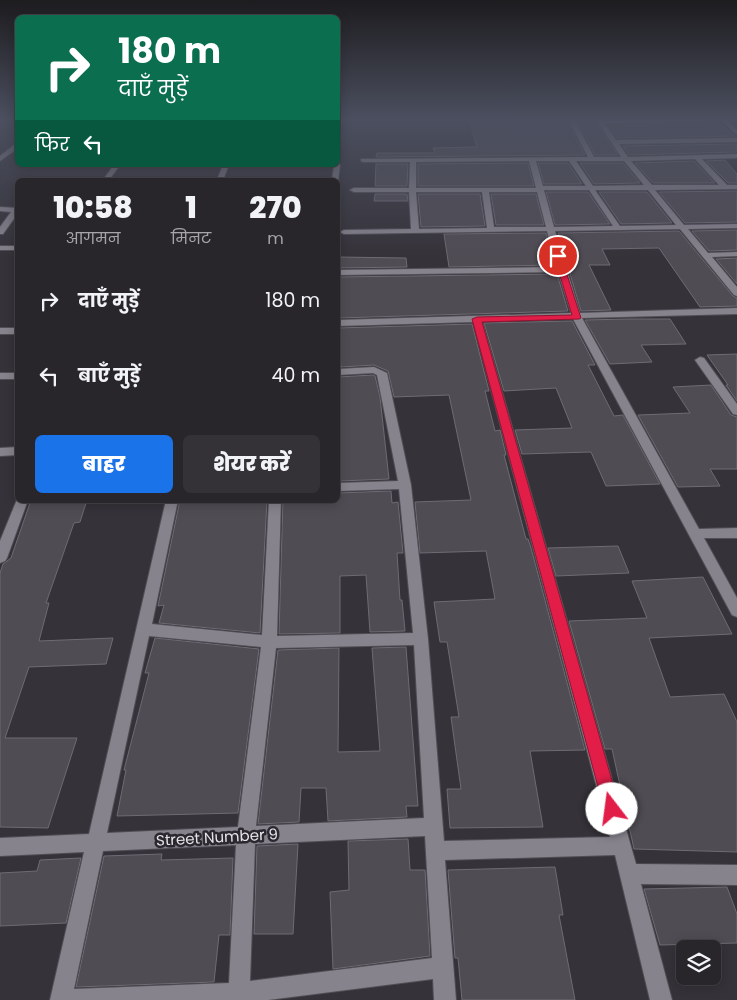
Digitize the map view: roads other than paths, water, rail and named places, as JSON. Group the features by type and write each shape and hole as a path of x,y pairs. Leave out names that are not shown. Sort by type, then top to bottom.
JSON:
{"street":[{"path":"413,166 412,190 415,230"},
{"path":"534,166 576,318 737,610"},
{"path":"576,166 618,228"},
{"path":"632,166 737,293"},
{"path":"705,166 725,187"},
{"path":"107,178 116,167"},
{"path":"354,190 737,187"},
{"path":"485,190 491,230"},
{"path":"0,209 15,210"},
{"path":"0,232 15,213"},
{"path":"344,232 737,226"},
{"path":"0,248 15,248"},
{"path":"707,255 737,254"},
{"path":"340,273 561,269"},
{"path":"340,323 576,318 737,312"},
{"path":"477,319 630,874 661,1000"},
{"path":"0,331 15,330"},
{"path":"700,360 737,412"},
{"path":"340,372 374,370 382,373 405,485 421,639 444,1000"},
{"path":"0,376 15,376"},
{"path":"0,452 15,451"},
{"path":"340,487 405,485"},
{"path":"0,558 2,545 21,503"},
{"path":"60,1000 171,503"},
{"path":"239,997 246,836 269,642 275,503"},
{"path":"695,534 737,532"},
{"path":"143,629 269,642 421,639"},
{"name":"Street Number 9","path":"0,847 433,827"},
{"path":"434,851 622,846"},
{"path":"630,874 737,875"},
{"path":"64,1000 239,997 443,968"}]}
